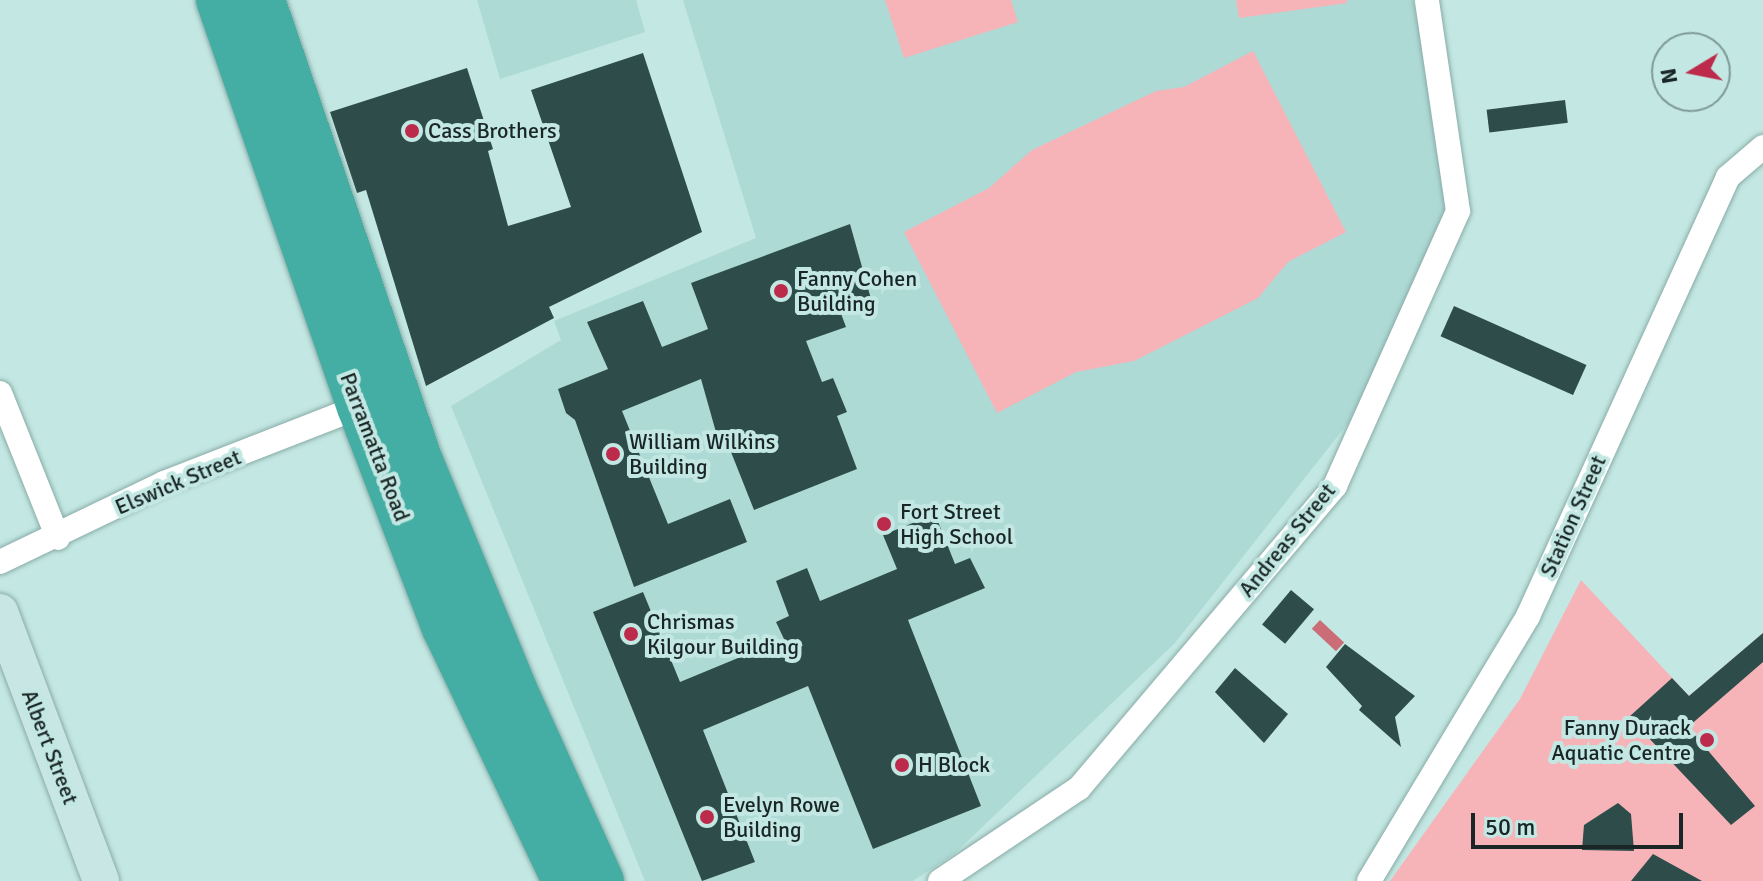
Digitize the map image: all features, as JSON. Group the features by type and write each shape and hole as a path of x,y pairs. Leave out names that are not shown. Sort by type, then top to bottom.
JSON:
{"highway":[{"name":"Parramatta Road","path":"218,0 359,407 444,628 564,881"},
{"name":"Parramatta Road","path":"263,0 421,461 514,687 602,881"}],"street":[{"name":"Andreas Street","path":"940,881 1079,788 1335,486 1458,211 1427,0"},
{"name":"Station Street","path":"1369,881 1528,616 1674,286 1728,177 1763,147"},
{"path":"0,393 58,538"},
{"name":"Elswick Street","path":"0,562 58,538 164,483 359,407"},
{"name":"Albert Street","path":"0,612 101,881"}],"shaded area":[{"path":"477,0 636,0 645,32 500,79"},
{"name":"Fort Street High School","path":"683,0 1413,0 1453,197 1374,390 1175,643 954,854 913,881 645,881 451,406 561,340 554,321 756,238"},
{"path":"885,0 1011,0 1018,22 904,58"},
{"path":"1236,0 1347,0 1347,3 1239,18"},
{"path":"1253,51 1346,232 1288,262 1258,298 1134,361 1076,372 997,413 904,232 989,188 1032,150 1156,91 1184,87"},
{"path":"1581,580 1689,696 1763,633 1763,881 1390,881 1520,699"},
{"path":"1320,620 1344,643 1336,651 1312,629"}],"building":[{"path":"643,53 702,232 549,307 554,318 426,386 366,190 357,193 330,112 467,68 493,149 488,151 508,226 571,207 531,90"},
{"path":"1565,100 1568,123 1489,132 1487,110"},
{"path":"850,224 871,299 840,311 846,327 806,341 822,382 833,378 847,412 837,416 857,469 754,510 729,447 721,450 701,379 622,411 668,524 730,499 747,542 634,587 575,420 566,413 558,389 608,369 587,322 643,301 662,347 708,329 691,283"},
{"path":"1454,306 1586,365 1573,395 1441,336"},
{"path":"935,514 955,564 970,558 985,588 908,620 981,806 873,849 808,686 703,730 755,862 702,881 593,612 643,592 680,682 784,639 776,622 789,616 776,581 807,568 820,601 897,569 883,535"},
{"path":"1291,590 1314,609 1285,644 1262,624"},
{"path":"1763,633 1763,662 1688,727 1755,806 1731,825 1629,717 1672,678 1689,696"},
{"path":"1345,644 1415,696 1395,717 1401,747 1359,710 1362,706 1326,667"},
{"path":"1235,668 1288,714 1264,743 1215,692"},
{"path":"1618,803 1631,814 1634,851 1582,850 1584,825"},
{"path":"1653,854 1702,881 1631,881"}],"place":[{"name":"Cass Brothers","path":"412,131"},
{"name":"Fanny Cohen Building","path":"781,291"},
{"name":"William Wilkins Building","path":"613,454"},
{"name":"Fort Street High School","path":"884,524"},
{"name":"Chrismas Kilgour Building","path":"631,634"},
{"name":"Fanny Durack Aquatic Centre","path":"1707,740"},
{"name":"H Block","path":"902,765"},
{"name":"Evelyn Rowe Building","path":"707,817"}]}
